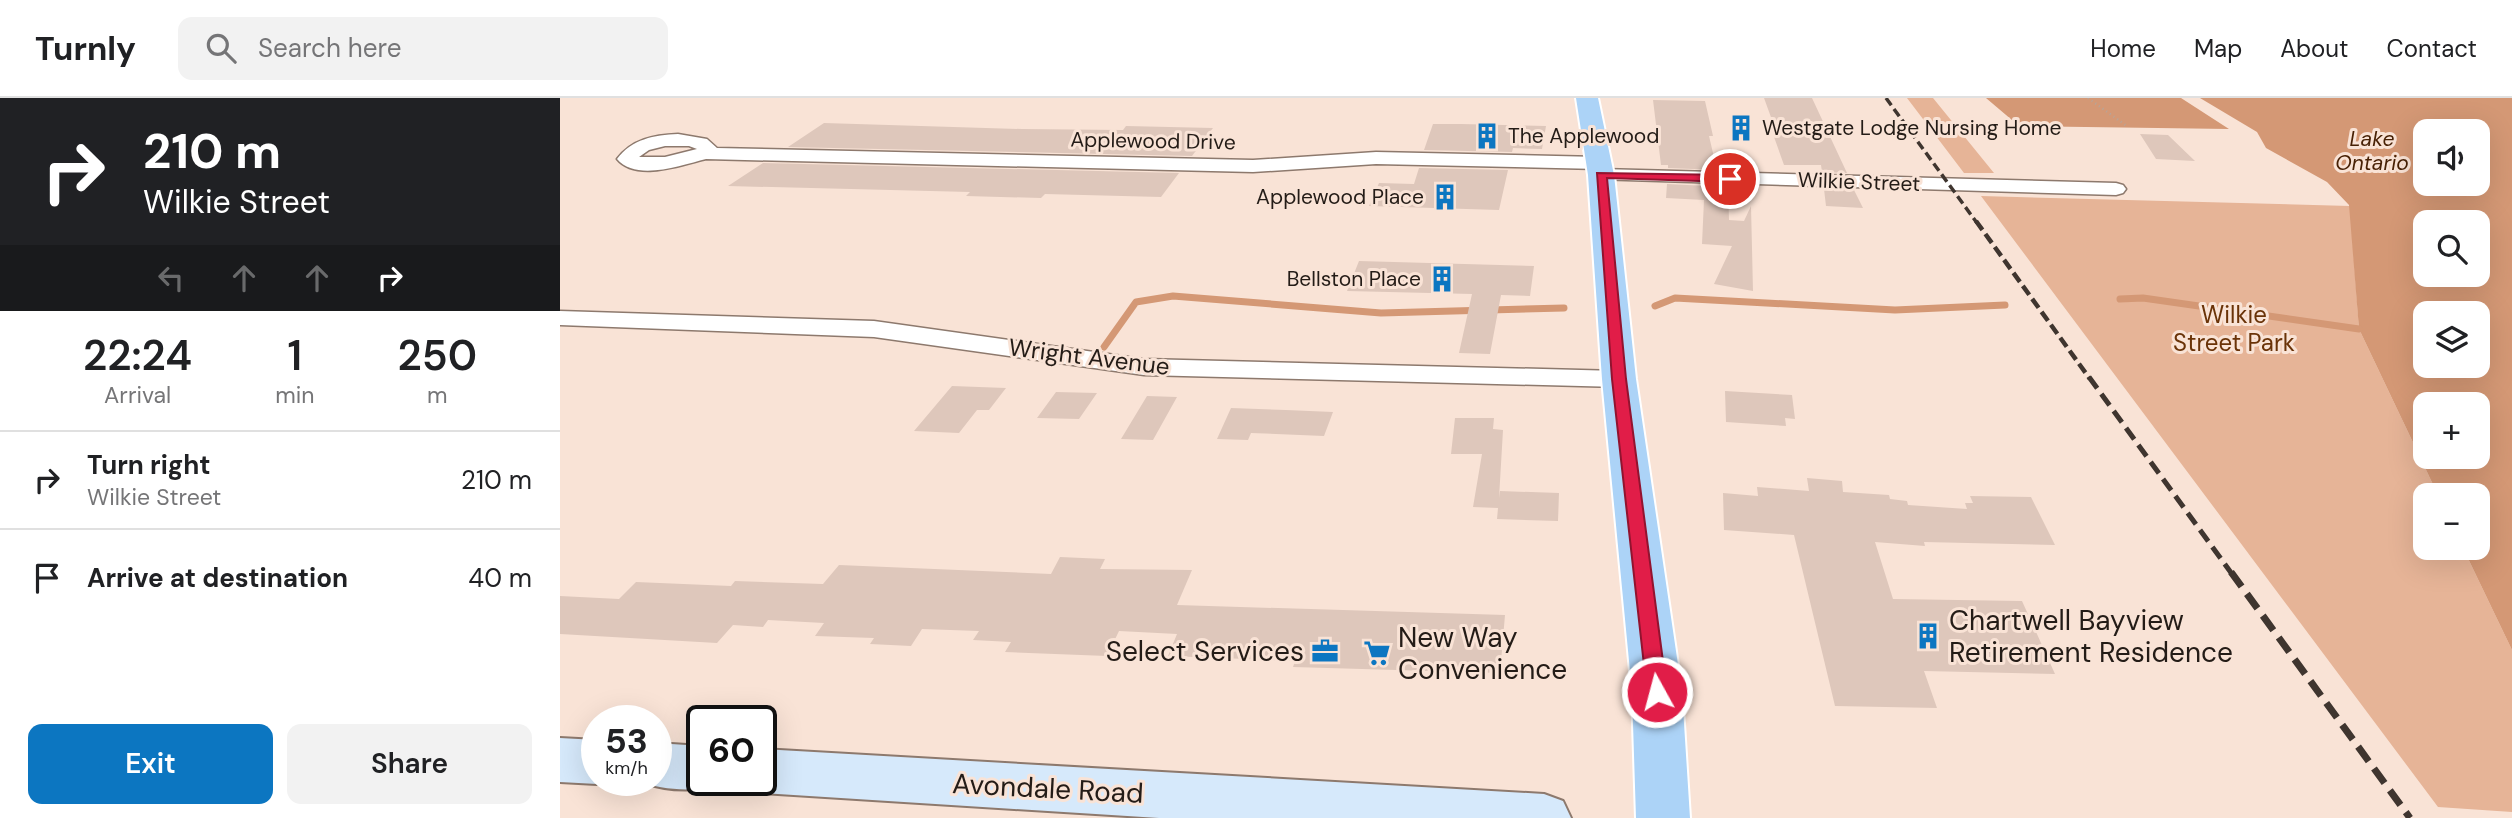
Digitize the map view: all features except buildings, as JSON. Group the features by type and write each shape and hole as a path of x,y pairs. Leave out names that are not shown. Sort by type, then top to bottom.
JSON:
{"main road":[{"path":"1587,98 1600,169 1619,379 1657,692 1663,818"}],"street":[{"name":"Applewood Drive","path":"705,153 1253,166 1376,158 1600,169"},
{"name":"Wilkie Street","path":"1600,169 2116,189"},
{"name":"Wright Avenue","path":"560,318 874,329 1143,367 1619,379"},
{"path":"560,760 581,761"},
{"name":"Avondale Road","path":"777,772 1544,818"}],"path":[{"path":"2088,98 2128,127"}],"green space":[{"path":"1907,98 1933,98 1994,173 1964,173"},
{"name":"Wilkie Street Park","path":"1981,196 2350,206 2359,329 2413,442 2413,469 2426,469 2432,483 2413,483 2413,560 2469,560 2512,650 2512,812 2438,807"}],"water":[{"path":"1986,98 2181,98 2229,129 2019,126"},
{"name":"Lake Ontario","path":"2200,98 2512,98 2512,650 2469,560 2490,560 2490,483 2432,483 2426,469 2490,469 2490,392 2413,392 2413,442 2359,329 2349,205 2327,182 2266,148 2257,132"}],"waterway":[{"path":"1104,347 1136,302 1173,296 1381,313 1564,308"},
{"path":"1655,306 1675,298 1895,310 2005,305"},
{"path":"2120,299 2143,298 2359,329"}],"railway":[{"path":"1886,98 1977,223"},
{"path":"1976,221 2090,379"},
{"path":"2089,377 2232,574"},
{"path":"2231,572 2410,818"}],"place":[{"name":"Westgate Lodge Nursing Home","path":"1741,128"},
{"name":"The Applewood","path":"1487,136"},
{"name":"Applewood Place","path":"1445,197"},
{"name":"Bellston Place","path":"1442,279"},
{"name":"Chartwell Bayview Retirement Residence","path":"1928,636"},
{"name":"Select Services","path":"1325,651"},
{"name":"New Way Convenience","path":"1377,653"}],"route":[{"path":"1657,692 1619,379 1601,175 1730,179"}]}
